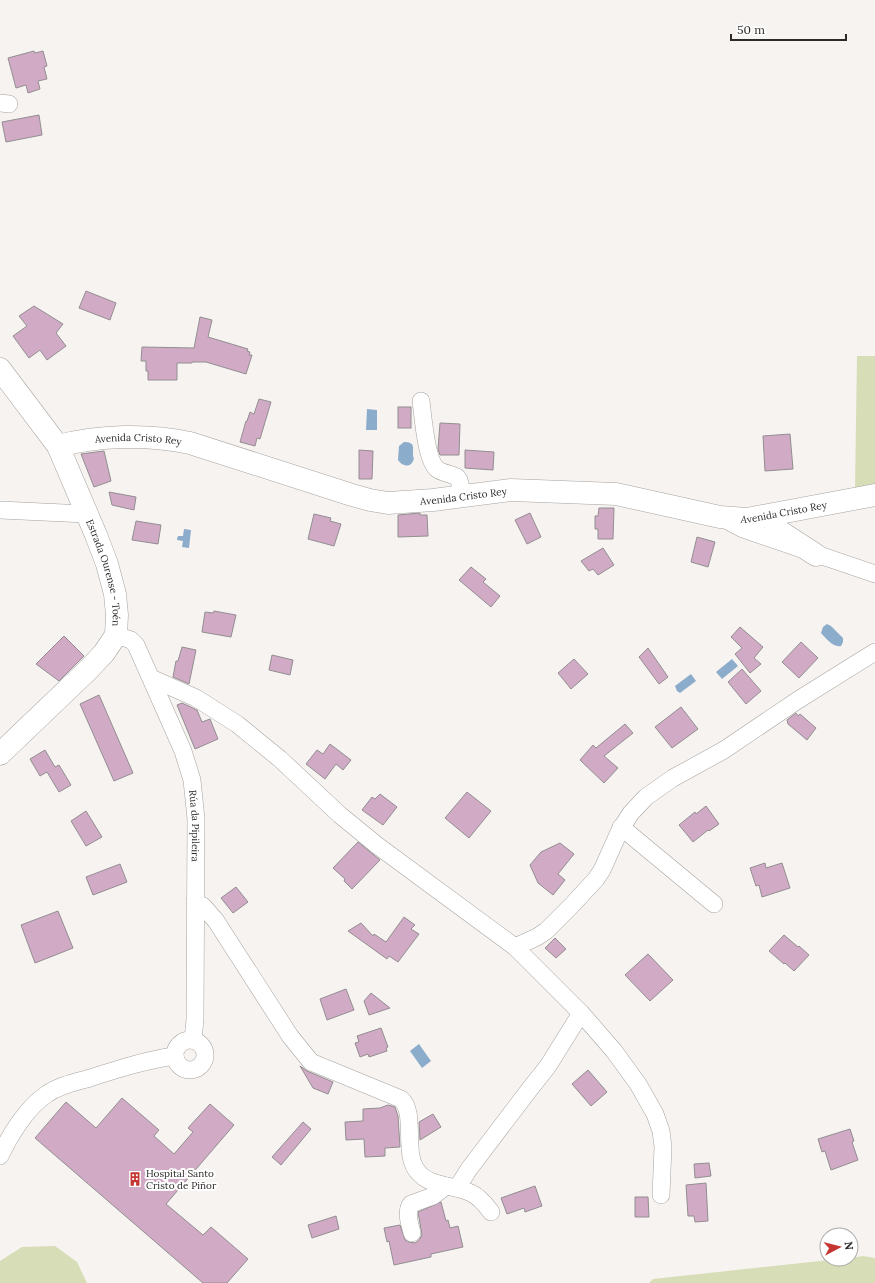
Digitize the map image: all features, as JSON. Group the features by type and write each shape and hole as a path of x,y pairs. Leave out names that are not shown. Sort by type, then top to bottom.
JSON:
{"street":[{"name":"Estrada Ourense - Toén","path":"0,369 58,446 107,564 115,594 117,615 116,635 104,653 0,754"},
{"path":"421,401 425,433 431,460 436,469 459,480 463,496"},
{"name":"Avenida Cristo Rey","path":"58,446 91,439 162,438 190,443 370,500 388,503 524,490 616,494 720,517 747,519 875,495"},
{"path":"0,510 86,514"},
{"path":"773,515 775,524 779,531 816,555"},
{"path":"720,517 743,529 875,574"},
{"name":"Rúa da Pipileira","path":"116,635 131,640 136,645 183,751 192,780 196,819 195,1019 193,1040"},
{"path":"515,947 537,937 546,930 596,879 602,870 621,827 631,813 650,794 674,778 703,763 735,743 798,700 875,652"},
{"path":"151,678 196,698 230,718 280,759 340,815 378,846 515,947 581,1013 614,1051 638,1084 655,1114 661,1131 663,1147 661,1195"},
{"path":"621,827 714,904"},
{"path":"195,902 203,906 216,921 290,1036 311,1062 398,1097 405,1102 408,1110 410,1147 414,1166 421,1176 473,1194 479,1198 491,1212"},
{"path":"412,1233 408,1212 409,1205 451,1187 469,1169 552,1061 581,1013"},
{"path":"193,1040 198,1042 204,1050 204,1060 198,1067 190,1070 185,1069 178,1063 175,1056 176,1049 179,1045 183,1042 193,1040"},
{"path":"0,1156 8,1137 17,1125 36,1103 47,1094 68,1084 141,1062 175,1056"}],"green space":[{"path":"857,356 875,356 875,486 855,489"},
{"path":"55,1246 77,1262 87,1283 0,1283 0,1261 22,1247"},
{"path":"859,1257 875,1258 875,1283 649,1283 653,1279 819,1261 819,1267 859,1267"}],"water":[{"path":"367,409 377,410 377,430 366,430"},
{"path":"404,442 410,443 413,446 414,460 408,466 403,465 398,460 399,446"},
{"path":"184,529 191,530 189,548 182,547 183,541 177,540 178,536 183,536"},
{"path":"827,624 843,638 841,646 835,646 821,633 823,627"},
{"path":"732,659 738,666 722,679 716,672"},
{"path":"691,674 696,681 680,693 677,691 675,686"},
{"path":"419,1044 431,1061 422,1068 410,1051"}],"building":[{"path":"34,51 35,53 43,51 47,66 44,67 47,79 38,81 40,89 28,93 26,85 16,88 8,58"},
{"path":"39,115 42,135 6,142 2,122"},
{"path":"86,291 116,303 110,320 79,308"},
{"path":"34,306 63,324 56,333 66,346 47,360 40,350 29,358 13,336 27,326 19,316"},
{"path":"200,317 212,320 208,337 248,349 247,351 250,352 249,355 252,355 246,374 206,362 192,362 177,363 177,380 148,380 146,361 141,361 142,347 194,348"},
{"path":"259,399 271,402 260,439 257,438 255,446 240,442 246,421 250,412 254,414"},
{"path":"398,407 411,407 411,428 398,428"},
{"path":"440,423 460,424 459,455 440,455 438,449"},
{"path":"790,434 793,469 765,471 763,436"},
{"path":"359,450 373,451 372,479 359,479"},
{"path":"465,450 494,452 493,470 465,468"},
{"path":"104,451 111,481 94,487 81,454"},
{"path":"109,492 136,497 134,510 112,505"},
{"path":"599,508 614,508 613,539 598,539 598,529 595,529 595,516 598,516"},
{"path":"420,513 420,515 427,515 428,536 398,537 398,515"},
{"path":"530,513 541,537 527,544 515,520"},
{"path":"314,514 331,518 330,521 341,524 334,546 308,539"},
{"path":"136,521 161,525 158,544 132,540"},
{"path":"697,537 715,542 708,567 691,562"},
{"path":"603,548 614,565 598,575 593,569 589,571 581,561"},
{"path":"471,567 486,579 483,582 500,596 491,607 459,580"},
{"path":"214,611 236,615 231,637 202,632 205,612 213,613"},
{"path":"740,627 763,647 754,658 761,664 750,673 735,654 742,648 731,637"},
{"path":"64,636 84,656 59,681 36,664"},
{"path":"801,642 818,658 799,678 782,662"},
{"path":"182,647 196,650 189,684 173,677 176,661 178,661"},
{"path":"648,648 668,677 659,684 639,657"},
{"path":"272,655 293,660 290,675 269,670"},
{"path":"574,659 588,674 571,689 558,673"},
{"path":"742,669 761,691 746,704 728,682"},
{"path":"99,695 133,773 114,781 80,704"},
{"path":"182,703 197,710 202,722 210,719 218,739 195,749 177,705"},
{"path":"681,707 698,729 672,748 655,727"},
{"path":"796,713 798,716 800,714 816,728 807,740 788,724 787,720"},
{"path":"625,724 633,733 604,756 618,768 604,783 580,760 593,745 596,748"},
{"path":"330,744 351,760 343,770 336,764 325,779 306,764 317,750 323,754"},
{"path":"45,750 55,767 59,765 71,785 59,792 47,772 40,776 30,759"},
{"path":"467,792 491,811 469,838 445,818"},
{"path":"380,794 397,807 383,825 362,810 372,797 375,799"},
{"path":"706,806 719,824 709,831 708,830 693,842 679,825 695,812 696,814"},
{"path":"86,811 102,837 86,846 71,821"},
{"path":"358,842 380,860 352,889 344,881 345,879 333,868"},
{"path":"560,843 574,854 558,874 565,880 553,895 538,883 530,865 541,852"},
{"path":"765,863 766,868 782,863 790,888 762,897 759,885 756,886 750,868"},
{"path":"120,864 127,882 93,895 86,877"},
{"path":"236,887 248,902 233,913 221,898"},
{"path":"58,911 73,948 35,963 21,925"},
{"path":"404,917 415,925 411,929 419,934 398,962 389,956 387,959 348,931 361,923 373,936 374,934 386,942"},
{"path":"784,935 809,955 794,971 769,951"},
{"path":"555,938 566,949 556,958 545,948"},
{"path":"648,954 673,980 650,1001 625,975"},
{"path":"346,989 354,1010 327,1020 320,999"},
{"path":"371,993 390,1008 369,1015 364,1001"},
{"path":"381,1028 388,1047 386,1048 387,1051 369,1057 368,1054 360,1057 355,1043 359,1042 357,1036"},
{"path":"300,1066 307,1071 333,1082 328,1094 313,1088"},
{"path":"588,1070 607,1092 591,1106 572,1084"},
{"name":"Hospital Santo Cristo de Piñor","path":"122,1098 159,1130 154,1136 174,1154 193,1132 188,1128 210,1104 234,1125 166,1204 203,1235 211,1227 248,1259 227,1283 203,1283 35,1138 66,1102 96,1128"},
{"path":"388,1105 395,1107 398,1116 400,1147 385,1148 385,1156 365,1157 364,1139 346,1140 345,1122 363,1121 363,1109 380,1108"},
{"path":"433,1114 441,1127 420,1140 419,1122"},
{"path":"303,1122 311,1129 281,1165 272,1157"},
{"path":"850,1129 854,1141 852,1142 858,1160 831,1170 825,1151 822,1152 818,1139"},
{"path":"709,1163 711,1176 695,1178 694,1164"},
{"path":"706,1183 708,1221 695,1222 694,1216 688,1216 686,1185"},
{"path":"535,1186 542,1206 525,1212 524,1208 507,1214 501,1198"},
{"path":"635,1197 648,1197 649,1217 635,1217"},
{"path":"441,1202 446,1221 448,1220 450,1228 458,1226 463,1247 431,1254 431,1257 394,1265 389,1241 387,1242 384,1228 400,1225 405,1240 415,1243 422,1235 418,1212"},
{"path":"336,1216 339,1229 312,1238 308,1225"}],"place":[{"name":"Hospital Santo Cristo de Piñor","path":"135,1179"}]}
